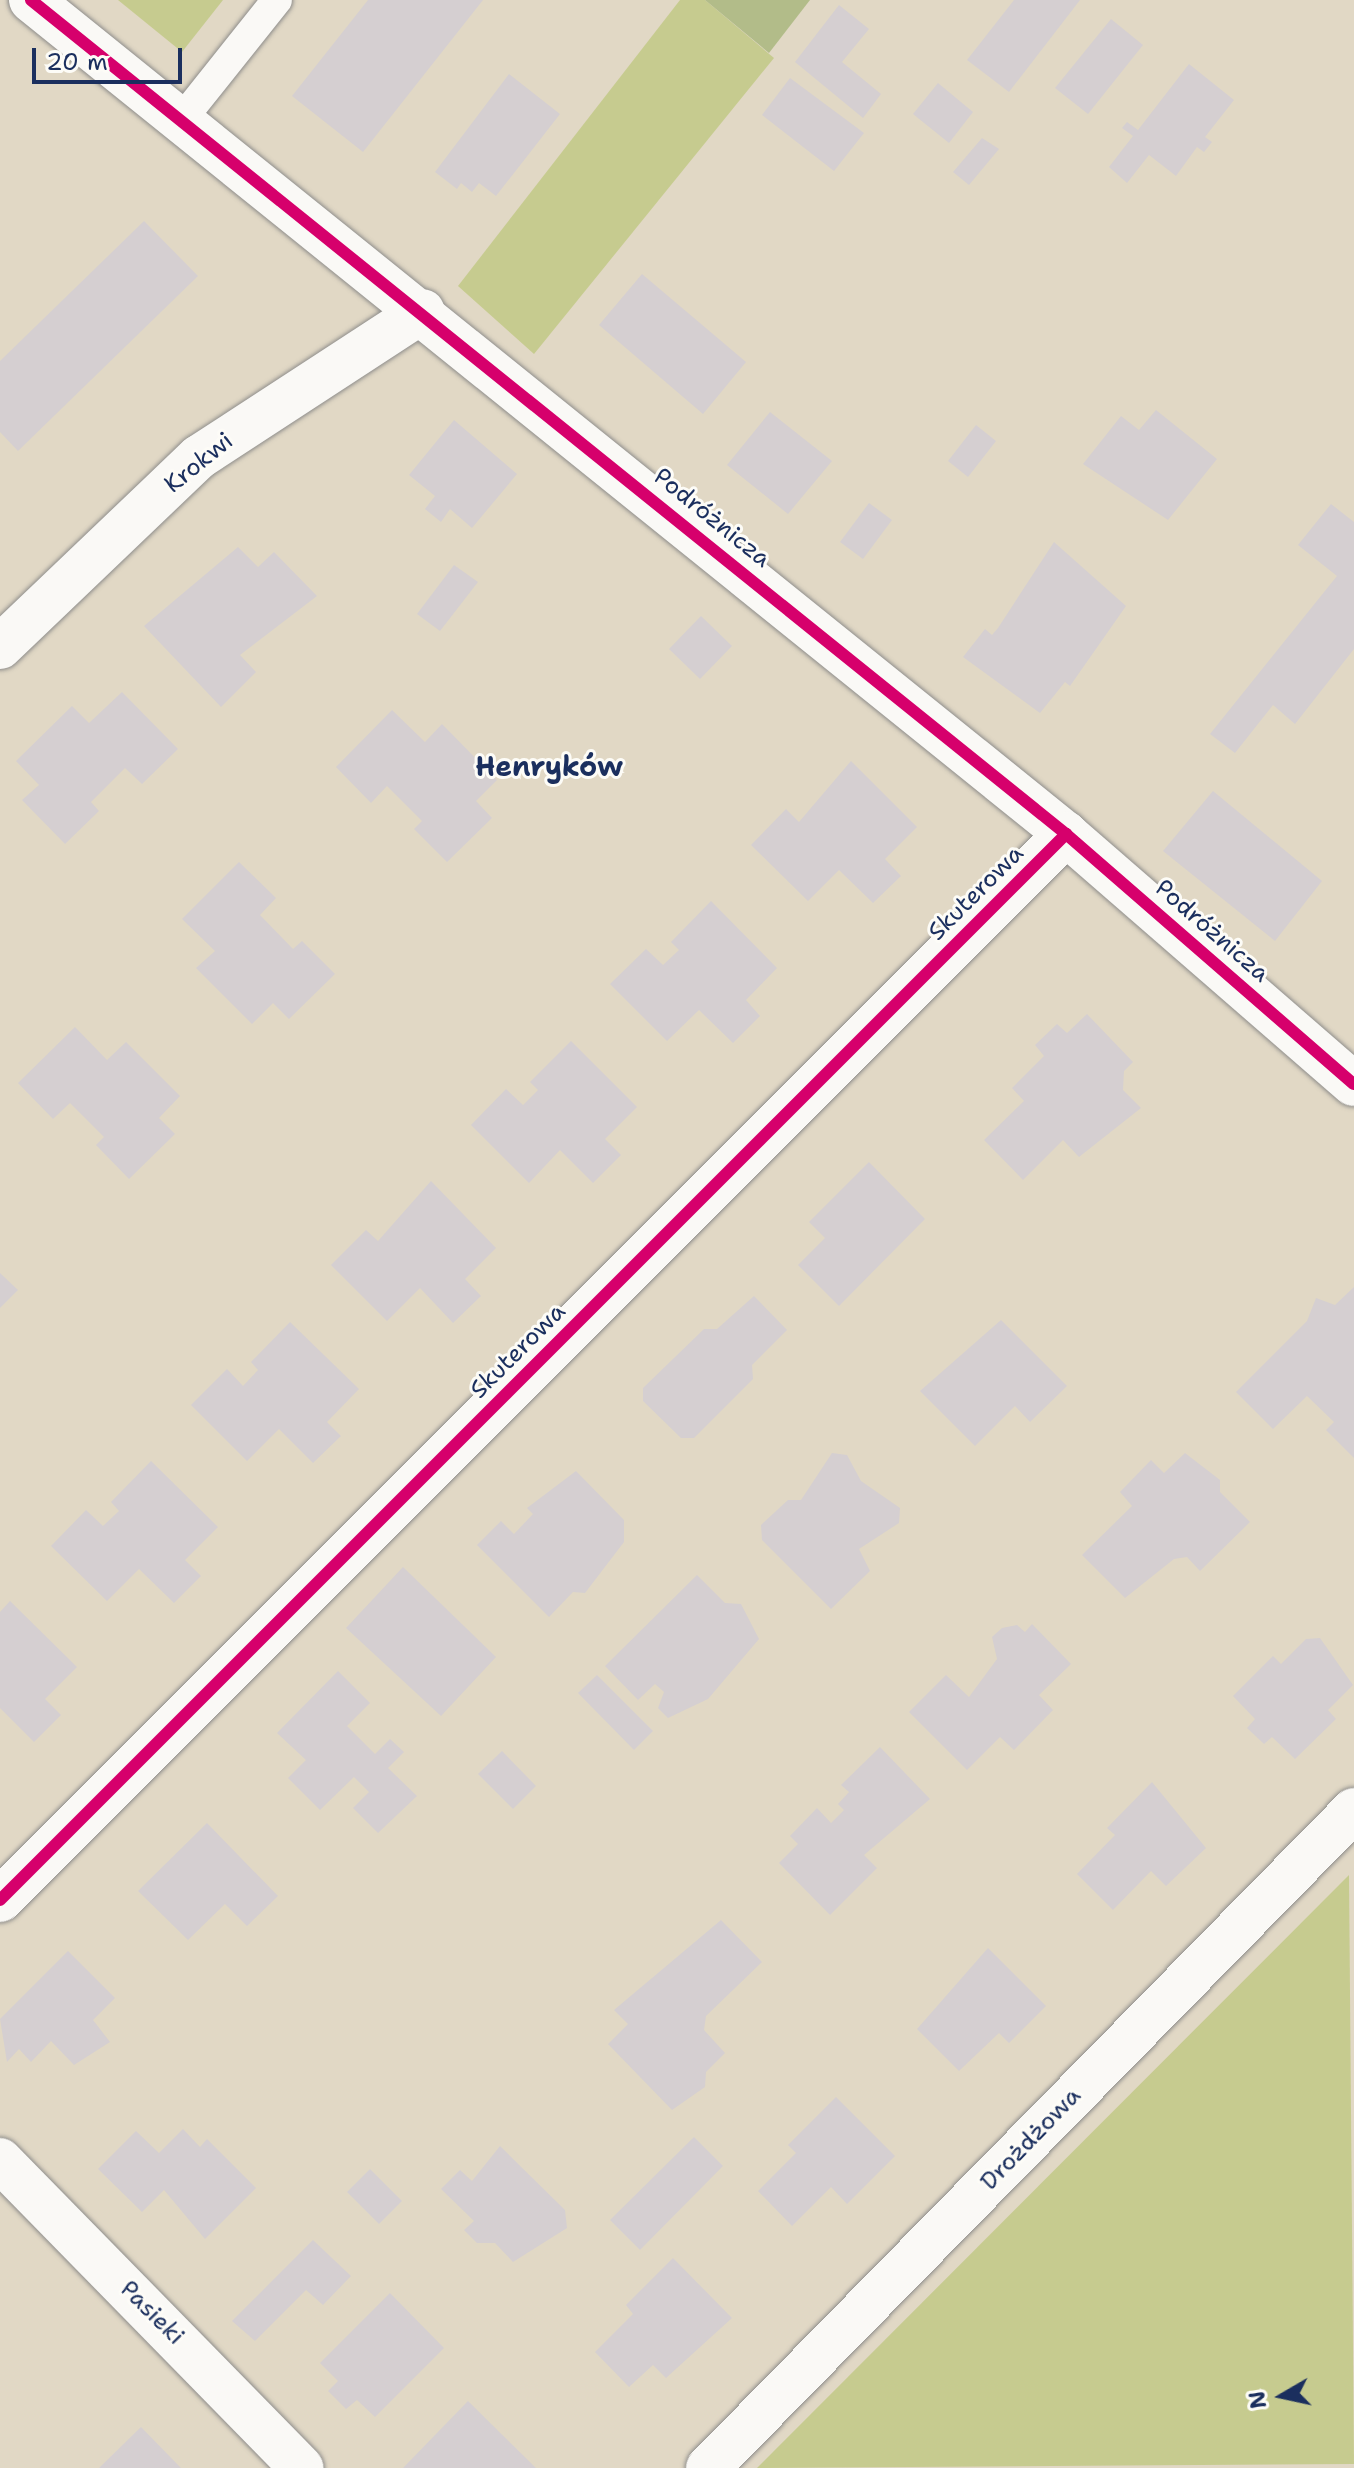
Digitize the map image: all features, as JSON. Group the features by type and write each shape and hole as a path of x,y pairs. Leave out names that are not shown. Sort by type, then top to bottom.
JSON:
{"street":[{"name":"Podróżnicza","path":"31,0 423,311 1066,834 1354,1084"},
{"name":"Krokwi","path":"0,647 199,457 423,311"},
{"name":"Skuterowa","path":"0,1900 1066,834"},
{"name":"Drożdżowa","path":"708,2468 1354,1810"},
{"name":"Pasieki","path":"0,2160 302,2468"}],"lane":[{"path":"182,119 277,0"}],"green space":[{"path":"118,0 223,0 182,52"},
{"path":"680,0 705,0 774,58 534,354 458,286"},
{"path":"705,0 810,0 769,53"},
{"path":"1349,1875 1354,2464 757,2468"}],"building":[{"path":"368,0 483,0 363,152 292,96"},
{"path":"1014,0 1080,0 1009,92 967,60"},
{"path":"839,5 869,29 842,62 881,94 863,118 795,62"},
{"path":"1111,19 1143,45 1088,114 1055,88"},
{"path":"1189,64 1234,100 1205,137 1212,142 1204,152 1197,147 1176,176 1149,155 1127,183 1109,167 1133,136 1122,128 1127,122 1138,130"},
{"path":"509,74 560,114 496,196 479,183 472,192 461,183 457,189 435,172"},
{"path":"790,78 864,133 834,171 762,115"},
{"path":"938,83 973,112 949,143 913,114"},
{"path":"982,138 999,149 969,185 953,172"},
{"path":"144,221 198,276 18,451 0,432 0,361"},
{"path":"642,274 746,362 703,414 599,325"},
{"path":"1156,410 1217,459 1168,520 1083,464 1121,416 1139,430"},
{"path":"770,412 832,461 788,514 727,465"},
{"path":"454,420 517,474 472,528 450,509 441,522 425,509 435,496 409,475"},
{"path":"976,425 996,441 968,477 948,461"},
{"path":"869,503 892,520 863,559 840,542"},
{"path":"1331,504 1354,522 1354,649 1295,724 1273,705 1235,753 1210,734 1337,576 1298,545"},
{"path":"1054,542 1126,606 1070,686 1065,682 1040,713 963,657 985,629 992,635 998,628"},
{"path":"238,547 258,567 274,552 317,596 240,655 256,672 221,707 144,626"},
{"path":"454,565 478,582 440,631 417,614"},
{"path":"701,616 732,646 700,679 669,649"},
{"path":"122,692 178,749 142,784 125,768 91,802 99,811 65,844 22,800 39,785 16,761 72,706 89,723"},
{"path":"392,710 425,742 442,724 497,780 476,801 492,818 447,862 414,829 422,821 387,786 371,803 336,767"},
{"path":"851,761 917,827 885,859 901,876 873,903 839,870 808,901 751,845 786,809 799,822"},
{"path":"1213,791 1322,881 1275,941 1163,851"},
{"path":"239,862 276,898 260,915 293,949 302,941 335,974 289,1019 273,1003 252,1024 196,968 215,951 182,919"},
{"path":"711,901 777,968 746,1000 760,1016 733,1043 699,1010 667,1041 610,984 646,949 663,965 679,950 671,942"},
{"path":"1087,1014 1133,1062 1124,1071 1123,1090 1141,1108 1079,1157 1063,1140 1023,1180 984,1140 1024,1101 1012,1088 1044,1056 1035,1045 1057,1024 1067,1033"},
{"path":"75,1027 107,1060 126,1042 180,1096 159,1118 175,1134 129,1179 96,1145 104,1137 70,1103 53,1119 18,1083"},
{"path":"571,1041 637,1107 605,1139 621,1155 593,1183 560,1150 529,1183 471,1125 506,1089 523,1105 538,1090 530,1082"},
{"path":"869,1162 925,1219 839,1306 798,1265 825,1238 809,1222"},
{"path":"431,1181 496,1248 465,1279 481,1296 453,1323 420,1288 387,1321 331,1265 366,1230 378,1241"},
{"path":"0,1273 18,1290 0,1308"},
{"path":"1354,1287 1354,1458 1326,1430 1334,1422 1307,1396 1273,1429 1236,1392 1307,1321 1316,1298 1335,1305"},
{"path":"754,1296 787,1330 752,1365 753,1379 694,1438 681,1438 643,1401 643,1388 704,1329 717,1329"},
{"path":"1001,1320 1067,1386 1030,1422 1015,1406 975,1446 920,1391"},
{"path":"290,1322 359,1389 327,1422 341,1436 313,1463 279,1429 247,1461 191,1405 227,1369 243,1386 258,1370 251,1362"},
{"path":"832,1453 847,1455 861,1481 900,1508 899,1523 859,1549 870,1571 831,1609 762,1540 761,1525 788,1500 801,1500"},
{"path":"1185,1453 1220,1480 1220,1492 1250,1522 1200,1571 1187,1557 1174,1559 1125,1598 1082,1555 1132,1506 1120,1492 1151,1460 1164,1473"},
{"path":"151,1461 218,1527 185,1560 201,1576 174,1603 139,1569 107,1601 51,1546 86,1510 103,1526 119,1511 111,1502"},
{"path":"576,1471 624,1520 624,1542 585,1593 573,1592 549,1617 477,1545 501,1521 514,1534 533,1514 527,1508"},
{"path":"403,1567 496,1657 441,1716 346,1628"},
{"path":"697,1575 725,1603 741,1604 759,1639 708,1699 668,1718 658,1708 664,1692 655,1684 638,1700 605,1666"},
{"path":"10,1601 77,1667 45,1699 61,1715 34,1742 0,1708 0,1612"},
{"path":"1032,1624 1071,1664 1039,1695 1053,1710 1014,1750 1000,1737 967,1770 909,1712 946,1675 969,1697 997,1659 992,1637 1002,1628 1017,1625 1025,1632"},
{"path":"1320,1638 1353,1685 1328,1710 1336,1719 1295,1759 1272,1737 1264,1744 1247,1728 1255,1719 1233,1696 1273,1656 1281,1664 1306,1639"},
{"path":"338,1671 370,1703 347,1726 375,1754 390,1739 404,1752 388,1768 417,1796 378,1833 353,1808 369,1792 354,1777 320,1810 288,1778 306,1760 277,1733"},
{"path":"597,1675 653,1731 634,1750 578,1693"},
{"path":"880,1747 930,1799 864,1855 877,1868 830,1915 779,1863 798,1844 790,1836 817,1808 831,1823 844,1810 838,1804 849,1792 841,1785"},
{"path":"502,1751 536,1786 513,1809 478,1774"},
{"path":"1152,1782 1206,1848 1166,1886 1151,1871 1113,1910 1077,1874 1115,1835 1107,1828"},
{"path":"207,1823 278,1896 247,1926 225,1904 188,1940 138,1891"},
{"path":"721,1920 762,1962 706,2016 704,2030 725,2053 706,2072 705,2087 672,2110 608,2044 628,2024 614,2010"},
{"path":"988,1948 1046,2006 1009,2043 999,2033 959,2071 917,2029"},
{"path":"68,1951 115,1998 93,2020 110,2042 74,2065 51,2041 31,2062 19,2049 7,2062 0,2019"},
{"path":"836,2097 895,2156 847,2204 831,2187 792,2226 758,2191 796,2153 788,2145"},
{"path":"183,2129 200,2147 207,2139 256,2188 205,2239 164,2190 142,2212 98,2169 136,2131 159,2153"},
{"path":"694,2137 723,2166 640,2250 610,2220"},
{"path":"500,2146 565,2210 567,2228 513,2262 495,2243 477,2243 464,2230 474,2221 441,2189 460,2170 472,2181"},
{"path":"370,2169 402,2201 379,2224 347,2192"},
{"path":"313,2240 351,2276 323,2305 306,2290 255,2341 232,2321"},
{"path":"673,2258 732,2318 666,2378 653,2365 629,2387 595,2352 633,2314 626,2305"},
{"path":"390,2293 444,2348 375,2417 357,2400 346,2409 328,2391 338,2381 320,2363"},
{"path":"468,2401 536,2468 403,2468"},
{"path":"141,2427 181,2468 99,2468"}],"cycle path":[{"path":"31,0 1066,834 1354,1084"},
{"path":"0,1900 1066,834"}],"district":[{"name":"Henryków","path":"549,766"}]}
